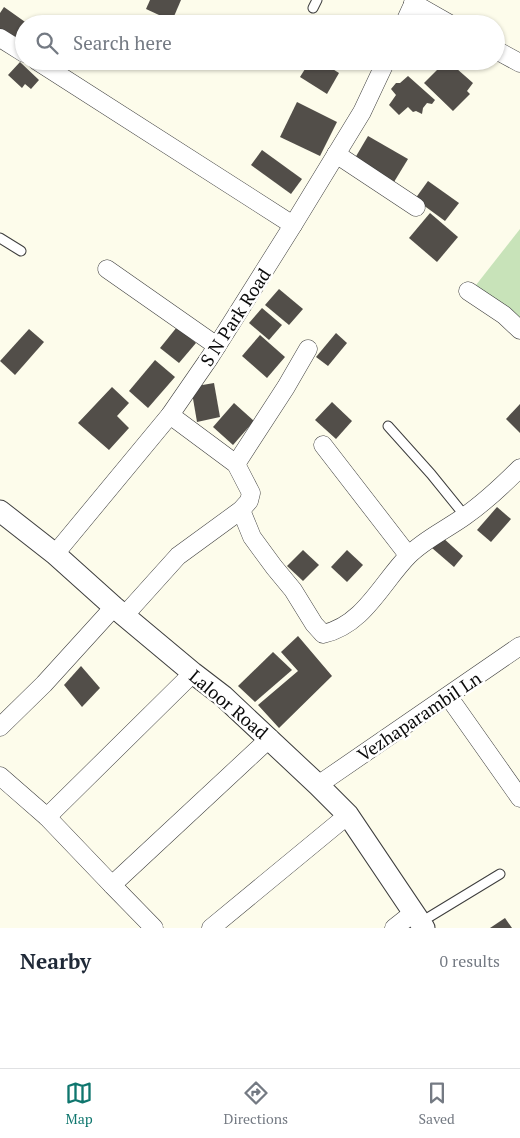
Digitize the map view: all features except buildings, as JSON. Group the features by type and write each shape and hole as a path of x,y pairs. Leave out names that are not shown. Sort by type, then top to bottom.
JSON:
{"street":[{"path":"408,15 414,1 436,15"},
{"path":"0,38 15,47"},
{"path":"505,55 520,63"},
{"path":"51,70 293,224"},
{"name":"S N Park Road","path":"55,554 170,415 217,346 362,112 382,70"},
{"path":"336,154 416,206"},
{"path":"107,269 217,346"},
{"path":"468,290 504,315 520,330"},
{"path":"236,464 286,387 308,349"},
{"path":"0,727 178,556 241,510 249,501 251,493 236,464 170,415"},
{"path":"323,445 408,555"},
{"path":"241,510 252,537 293,590 314,624 323,634 332,632 344,625 368,606 408,555 428,539 465,516 500,488 520,468"},
{"name":"Laloor Road","path":"0,511 55,554 119,612 192,673 224,696 270,738 348,815 419,921"},
{"name":"Vezhaparambil Ln","path":"318,785 520,646"},
{"path":"47,817 192,673"},
{"path":"448,696 520,798"},
{"path":"112,885 270,738"},
{"path":"0,776 47,817 154,928"},
{"path":"212,928 348,815"},
{"path":"394,928 419,921"}],"lane":[{"path":"0,238 21,251"},
{"path":"388,426 465,516"},
{"path":"419,921 500,874"}],"green space":[{"path":"520,229 520,327 476,285"}]}
